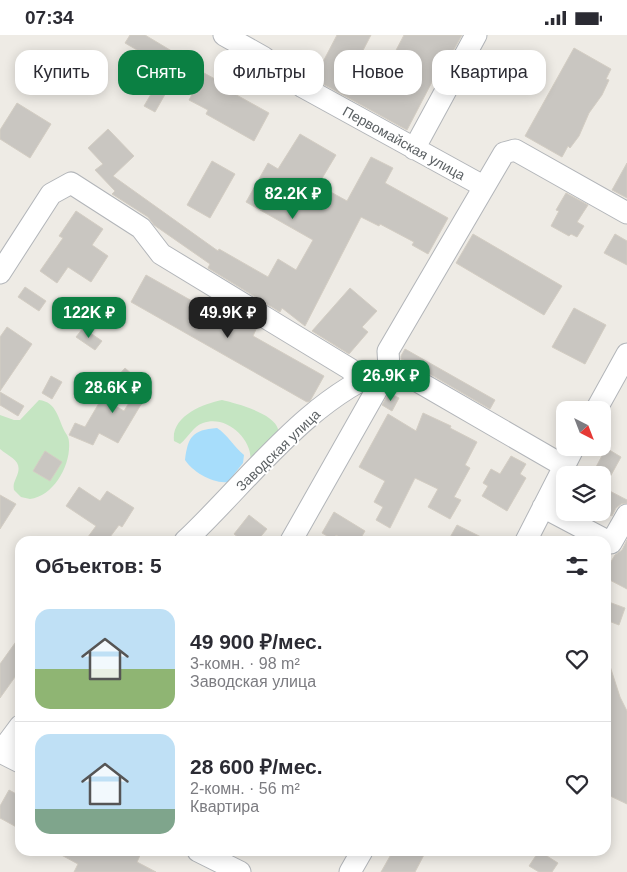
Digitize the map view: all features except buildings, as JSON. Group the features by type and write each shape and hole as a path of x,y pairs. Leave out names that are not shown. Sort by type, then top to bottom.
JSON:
{"street":[{"name":"Первомайская улица","path":"224,35 263,57 303,87 483,186"},
{"path":"414,149 476,35"},
{"path":"294,536 389,368 388,351 504,153 515,150 627,213"},
{"path":"0,273 51,193 71,183 141,228 161,254 350,369 360,381"},
{"path":"601,401 627,355"},
{"path":"389,368 405,374 562,466"},
{"name":"Заводская улица","path":"190,536 289,435 323,406 360,381 374,373 389,368"},
{"path":"528,536 556,482"},
{"path":"543,507 598,536"},
{"path":"611,543 627,515"},
{"path":"15,732 0,752 15,760"},
{"path":"208,856 240,872"},
{"path":"350,872 359,856"}],"green space":[{"path":"39,400 50,404 56,412 68,438 69,451 64,469 53,486 39,497 30,499 21,497 14,490 19,468 15,461 0,449 0,415 20,420"},
{"path":"222,400 244,406 262,414 275,423 278,429 278,437 250,464 250,455 244,439 237,431 221,422 203,423 196,427 180,444 174,441 174,432 183,418 198,408"}],"water":[{"path":"217,428 244,455 243,463 228,482 216,481 204,476 193,469 185,460 190,440 193,436 202,431"}]}
